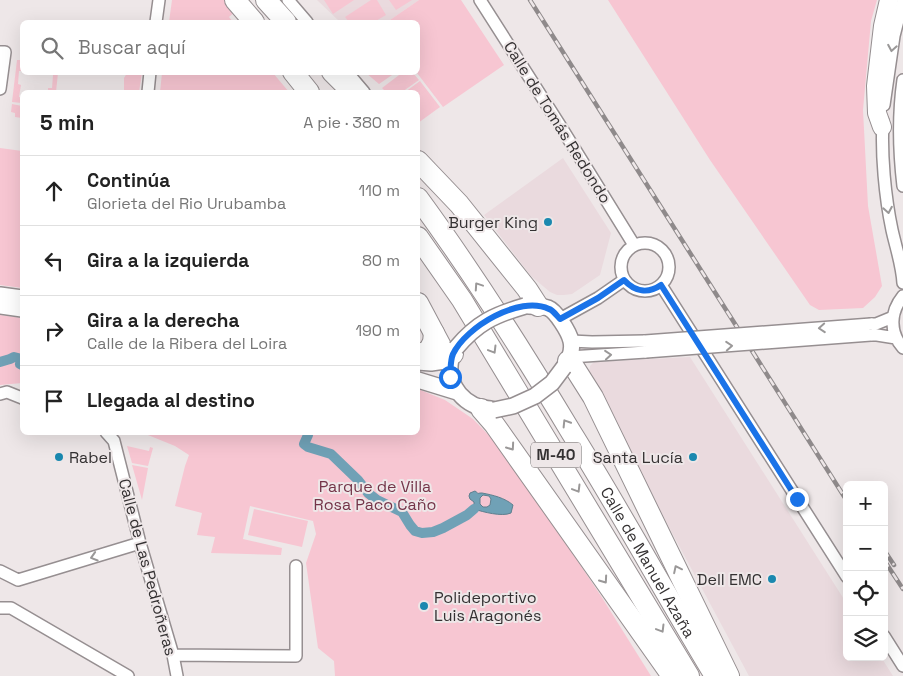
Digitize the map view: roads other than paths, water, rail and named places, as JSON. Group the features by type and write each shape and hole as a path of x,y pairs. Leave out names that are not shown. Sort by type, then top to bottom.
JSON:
{"highway":[{"path":"236,0 252,20"},
{"path":"266,0 284,20"},
{"path":"882,127 877,113 876,86 889,0"},
{"path":"290,75 297,90"},
{"path":"295,75 307,90"},
{"path":"327,75 338,90"},
{"path":"335,75 350,90"},
{"path":"420,162 459,204 527,289 531,306"},
{"name":"Calle de Manuel Azaña","path":"420,201 504,324 572,433 715,676"},
{"name":"Calle de Manuel Azaña","path":"420,240 462,300 689,676"},
{"path":"420,307 443,350 453,354"},
{"path":"420,354 429,350 433,342 434,333"},
{"path":"567,362 574,367 593,398 729,676"},
{"path":"487,409 494,424 672,676"}],"main road":[{"path":"0,295 20,298"},
{"path":"0,306 20,309"},
{"path":"531,306 550,309 560,319 571,341 567,362 552,383 535,396 513,406 487,409 468,402 457,392 450,377 453,354 467,335 487,320 504,312 531,306"},
{"path":"420,362 431,362 453,354"},
{"path":"420,381 457,392"}],"street":[{"path":"156,20 159,0"},
{"path":"288,0 304,20"},
{"name":"Calle de Tomás Redondo","path":"480,0 634,245"},
{"path":"903,1 888,68 882,127 886,195 903,283"},
{"path":"0,89 2,52"},
{"path":"148,90 150,75"},
{"path":"350,75 362,90"},
{"path":"903,80 900,112 900,146 903,186"},
{"path":"420,157 459,204"},
{"path":"647,243 654,245 660,248 668,260 668,273 665,280 655,289 642,291 635,289 624,280 620,267 621,261 628,249 634,245 647,243"},
{"path":"560,319 598,298 624,280"},
{"path":"661,285 843,571"},
{"path":"903,296 895,309 893,317 893,328 896,338 903,348"},
{"path":"871,330 876,324 893,317"},
{"path":"567,362 645,346 871,330 877,335 896,338"},
{"path":"571,341 645,346"},
{"path":"0,394 7,392 20,397"},
{"name":"Calle de Las Pedroñeras","path":"109,435 114,441 177,676"},
{"path":"0,571 18,580 140,543"},
{"path":"173,656 296,656 296,566"},
{"path":"0,608 11,608 122,674"},
{"path":"888,642 903,666"}],"water":[{"path":"475,491 478,494 482,493 506,500 513,505 511,513 487,513 474,509 474,502 469,496 470,493","holes":["483,495 489,496 491,499 490,505 483,507 480,504 480,498"]}],"waterway":[{"path":"0,362 14,357 20,358"},
{"path":"308,435 304,444 331,454 358,480 368,493 377,500 402,512 415,531 422,533 433,532 467,515 474,509"}],"railway":[{"path":"530,0 843,495"},
{"path":"888,556 894,565"},
{"path":"888,566 903,589"}],"place":[{"name":"Burger King","path":"548,222"},
{"name":"Rabel","path":"59,457"},
{"name":"Santa Lucía","path":"693,457"},
{"name":"Dell EMC","path":"772,579"},
{"name":"Polideportivo Luis Aragonés","path":"424,606"}],"park label":[{"name":"Parque de Villa Rosa Paco Caño","path":"375,495"}]}
